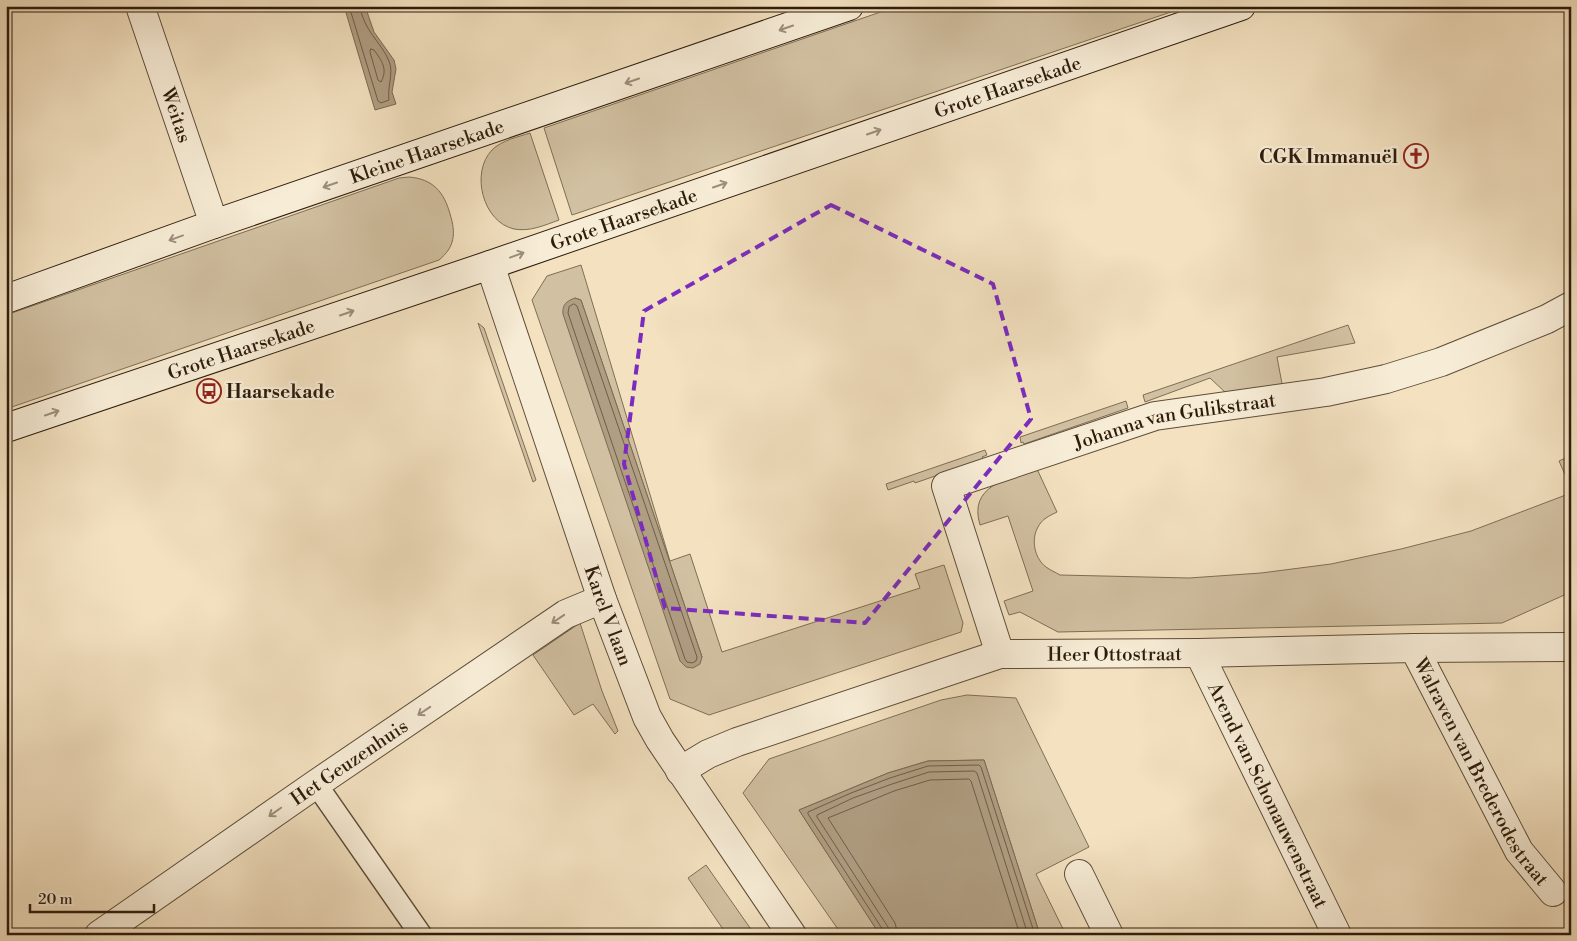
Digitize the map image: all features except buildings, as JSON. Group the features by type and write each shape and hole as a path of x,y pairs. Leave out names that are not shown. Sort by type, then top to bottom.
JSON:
{"street":[{"name":"Weitas","path":"140,6 214,224"},
{"name":"Kleine Haarsekade","path":"6,299 214,224 849,6"},
{"name":"Grote Haarsekade","path":"6,428 490,265 1241,6"},
{"name":"Karel V laan","path":"490,265 602,600 647,717 680,771 792,934"},
{"name":"Johanna van Gulikstraat","path":"1000,654 946,486 1155,416 1326,392 1386,379 1441,362 1547,319 1571,306"},
{"name":"Het Geuzenhuis","path":"99,935 316,784 566,614 602,600"},
{"name":"Heer Ottostraat","path":"680,771 708,754 737,742 1000,654 1199,653 1571,646"},
{"name":"Walraven van Brederodestraat","path":"1414,648 1519,851 1553,892"},
{"name":"Arend van Schonauwenstraat","path":"1199,653 1337,935"},
{"path":"1079,874 1109,935"}],"lane":[{"path":"316,784 421,935"}],"highlighted area":[{"path":"831,205 993,284 1031,419 865,623 665,608 624,464 644,311"}],"shaded area":[{"path":"898,6 1170,6 1171,12 572,215 544,128"},
{"path":"530,133 559,220 532,229 520,230 503,225 494,217 483,196 482,171 485,160 492,150 510,139"},
{"path":"409,177 431,184 441,193 448,206 453,227 453,239 448,250 439,260 6,409 6,315 399,178"},
{"path":"581,265 670,561 690,554 722,652 920,588 915,574 944,565 963,623 961,632 709,715 670,699 532,300 547,276","holes":["575,298 581,300 702,657"]},
{"path":"478,323 484,328 536,480 533,482"},
{"path":"1348,325 1355,343 1277,357 1283,389 1227,394 1210,378 1145,402 1143,395"},
{"path":"1126,401 1128,408 1024,444 1023,442 1021,443 1020,437"},
{"path":"985,450 987,455 982,457 984,459 915,483 914,481 888,490 886,484"},
{"path":"1568,457 1571,464 1571,488 1559,461"},
{"path":"1037,469 1057,512 1046,518 1036,532 1034,543 1036,554 1042,563 1060,575 1189,578 1261,573 1331,564 1471,531 1571,493 1571,592 1502,623 1058,632 1020,612 1009,615 1004,601 1033,591 1008,516 980,525 978,512 980,501 985,492 993,486 1014,476"},
{"path":"580,623 602,691 618,731 615,734 593,704 574,715 533,655"},
{"path":"967,695 1016,698 1089,847 1036,874 1066,935 1040,935 984,760 928,761 888,773 799,810 880,935 842,935 743,793 769,759 941,700"},
{"path":"706,865 755,935 727,935 688,878"}],"water":[{"path":"344,6 365,6 374,32 394,60 396,69 392,92 396,104 375,110"},
{"path":"575,298 581,300 702,657 700,664 693,668 686,667 680,661 563,314 563,308 566,303"},
{"path":"984,760 1040,935 880,935 799,810 888,773 928,761"}],"place":[{"name":"CGK Immanuël","path":"1416,156"},
{"name":"Haarsekade","path":"209,391"}]}
